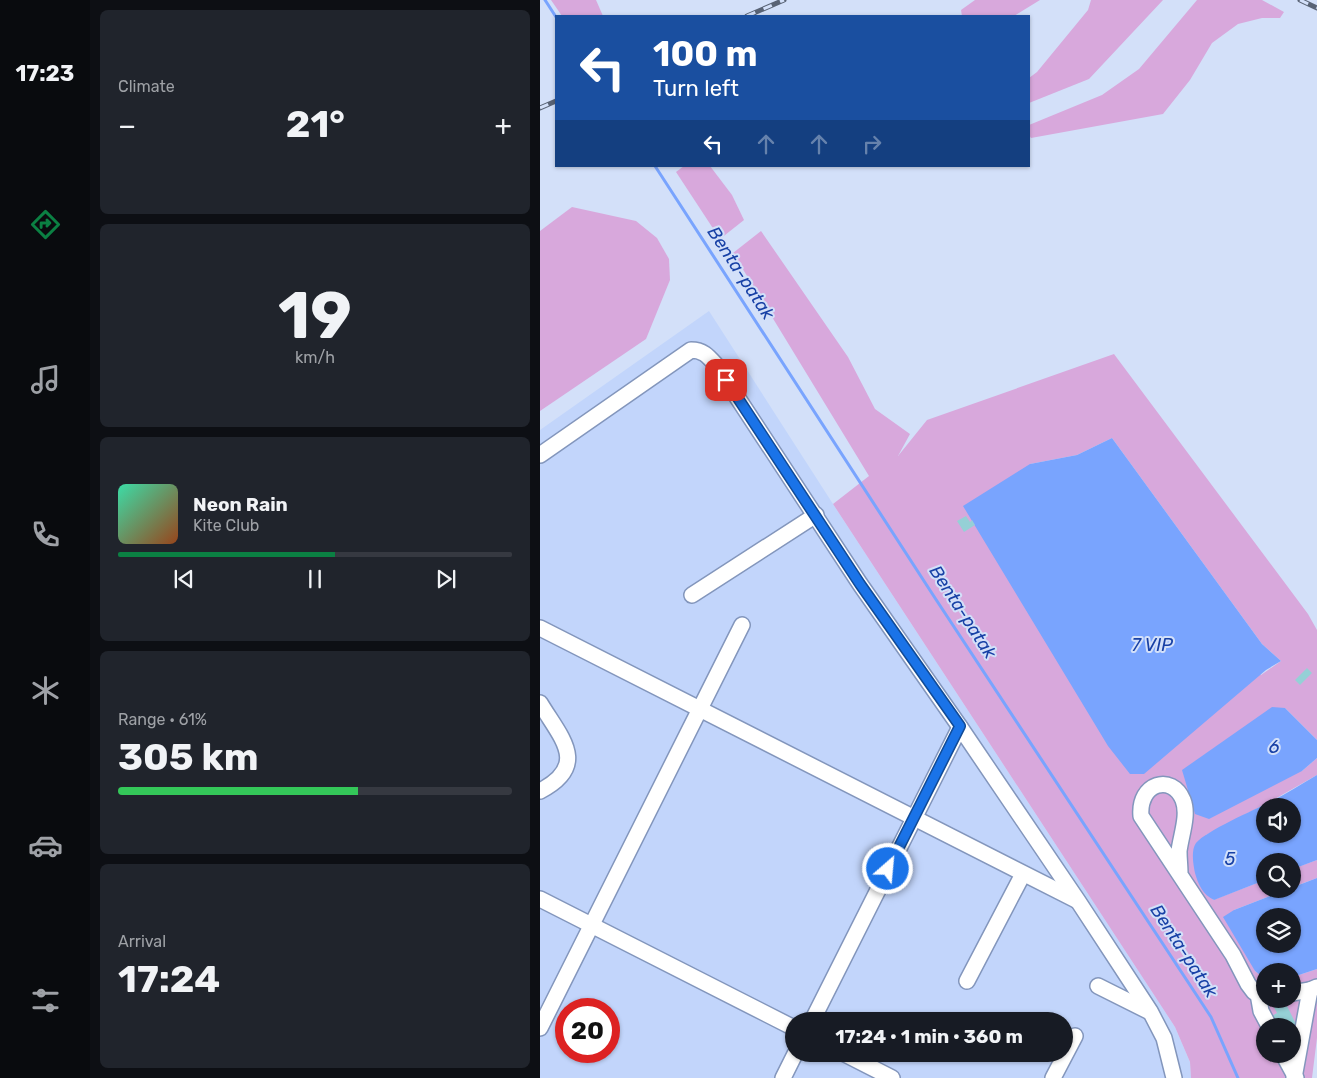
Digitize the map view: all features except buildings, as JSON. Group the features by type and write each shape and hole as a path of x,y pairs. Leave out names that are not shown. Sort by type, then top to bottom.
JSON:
{"lane":[{"path":"540,455 691,350 699,350 707,355 716,365 871,600 960,726 1150,1011 1164,1038 1174,1078"},
{"path":"692,595 816,515"},
{"path":"540,1028 742,624"},
{"path":"540,628 1078,901"},
{"path":"540,703 565,745 569,759 565,771 556,782 540,791"},
{"path":"817,1012 960,726"},
{"path":"1180,874 1180,851 1185,806 1182,797 1174,788 1165,784 1154,786 1145,793 1140,805 1142,816 1180,874 1233,954 1248,984 1256,993"},
{"path":"967,981 1022,874"},
{"path":"540,899 785,1023"},
{"path":"1098,986 1150,1011"},
{"path":"1295,1077 1314,989 1301,991"},
{"path":"1053,1078 1075,1036"},
{"path":"783,1078 792,1062"},
{"path":"861,1062 892,1078"},
{"path":"1287,1063 1295,1077"}],"shaded area":[{"path":"551,0 596,0 603,15 561,15"},
{"path":"975,0 1040,0 1016,15 962,15 961,10"},
{"path":"1091,0 1163,0 1089,79 1030,103 1030,77 1037,72 1088,10"},
{"path":"1197,0 1262,0 1284,12 1280,18 1262,18 1238,24 1212,43 1190,80 1163,114 1031,138 1030,136 1030,125 1102,95 1139,69"},
{"path":"683,167 711,167 732,195 744,220 720,239 676,172"},
{"path":"572,207 636,221 657,238 669,259 670,280 646,339 540,411 540,231"},
{"path":"761,231 848,357 875,409 910,434 898,456 927,420 1114,354 1308,614 1317,630 1317,740 1285,708 1302,771 1317,758 1317,775 1277,798 1256,798 1256,809 1206,835 1213,900 1256,883 1256,898 1265,898 1234,910 1256,972 1256,1008 1301,1008 1301,974 1317,969 1317,1038 1312,1078 1191,1078 1190,1062 1175,1027 833,504 869,476 733,253","holes":["1112,438 1262,644 1281,661 1261,675 1030,464 1077,455"]},
{"path":"709,311 1175,1027 1190,1062 1191,1078 540,1078 540,430"},
{"path":"1317,860 1317,878 1301,884 1301,866"}],"water":[{"name":"7 VIP","path":"1112,438 1262,644 1281,661 1266,670 1144,774 1130,774 1108,746 963,506 1030,464 1077,455"},
{"name":"6","path":"1272,707 1285,708 1317,740 1317,758 1302,771 1209,819 1195,814 1182,770"},
{"name":"5","path":"1317,775 1317,860 1301,866 1301,853 1256,853 1256,884 1214,900 1199,885 1193,861 1194,846 1201,838 1256,809 1256,843 1301,843 1301,798 1278,798"},
{"path":"1317,878 1317,969 1301,974 1301,963 1256,963 1256,972 1223,917 1234,910 1265,898 1301,898 1301,884"}],"waterway":[{"name":"Benta-patak","path":"545,0 555,15"},
{"name":"Benta-patak","path":"656,167 935,598 1211,1017 1238,1078"}],"railway":[{"path":"749,15 784,0"},
{"path":"1300,0 1317,8"},
{"path":"540,108 555,101"}],"route":[{"path":"726,380 860,584 960,726 888,869"}]}
